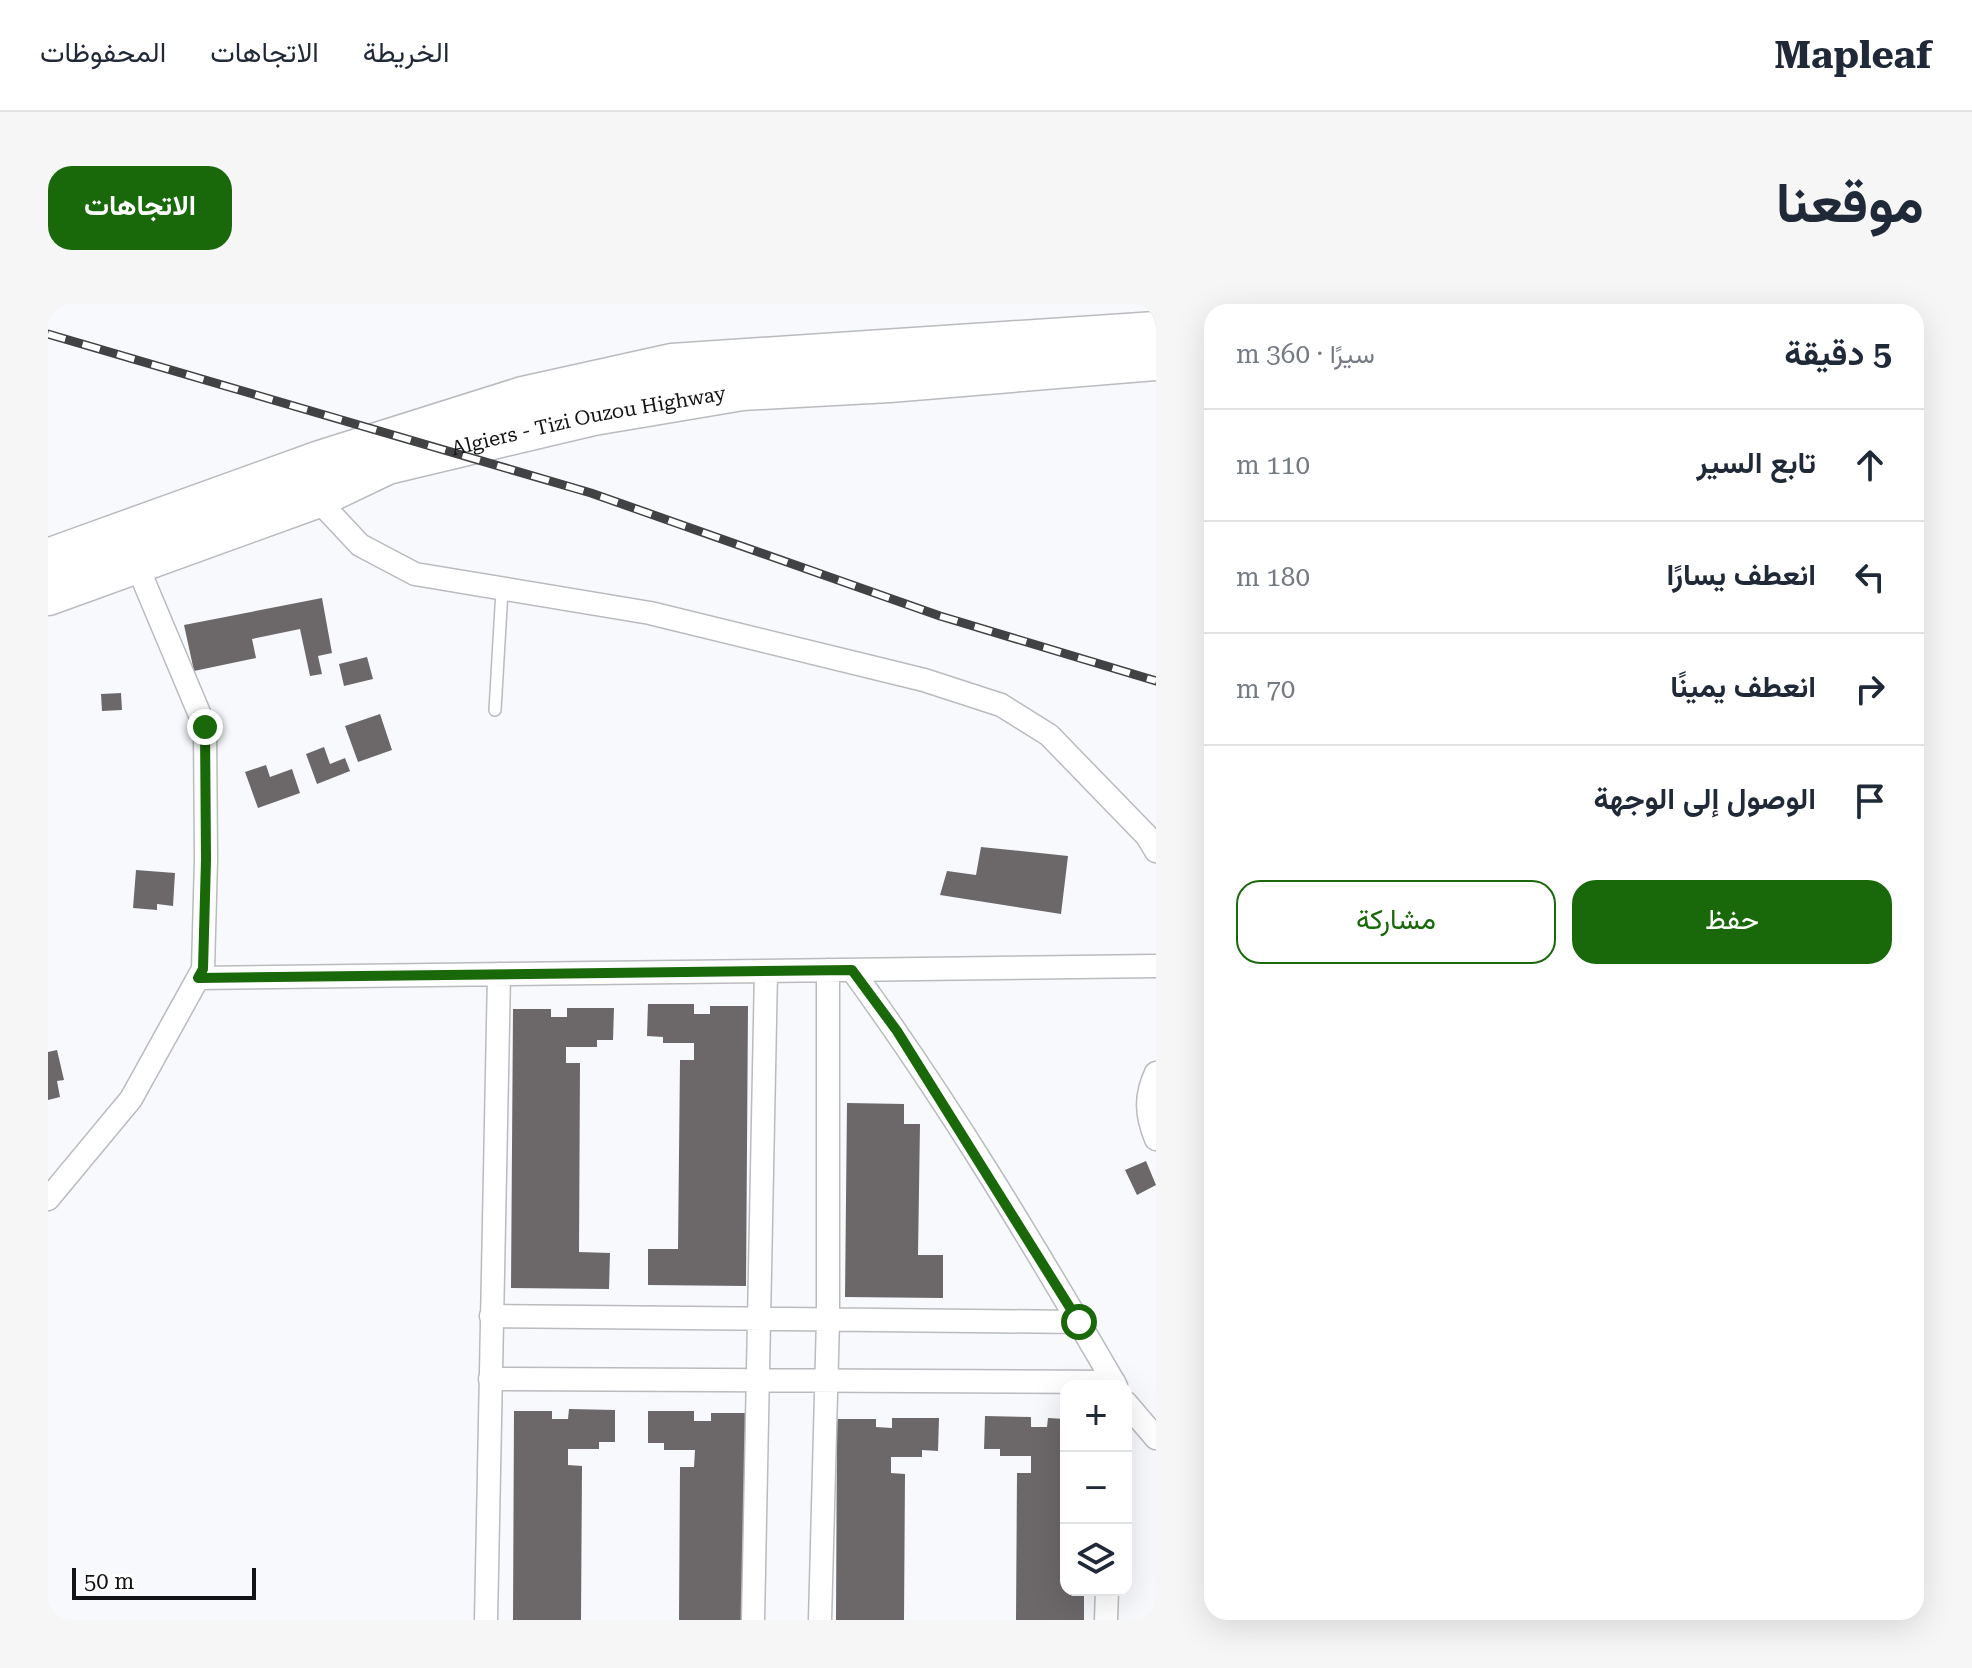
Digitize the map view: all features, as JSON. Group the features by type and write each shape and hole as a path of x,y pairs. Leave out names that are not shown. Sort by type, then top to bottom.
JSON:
{"highway":[{"name":"Algiers - Tizi Ouzou Highway","path":"48,559 320,461 523,397 672,364 1156,332"},
{"name":"Algiers - Tizi Ouzou Highway","path":"48,595 316,498 387,464 593,415 742,390 889,382 1156,360"}],"street":[{"path":"316,498 360,545 415,574 650,613 924,680 1001,705 1049,735 1147,836 1156,851"},
{"path":"48,1199 131,1099 203,969 205,727 136,563"},
{"path":"198,978 1156,966"},
{"path":"820,1620 828,1319 828,970"},
{"path":"852,970 897,1031 1079,1322 1111,1380"},
{"path":"753,1620 766,971"},
{"path":"486,1620 499,974"},
{"path":"1156,1073 1148,1090 1148,1119 1156,1139"},
{"path":"491,1316 1079,1322"},
{"path":"490,1379 1060,1384"},
{"path":"1132,1410 1156,1438"},
{"path":"1106,1620 1107,1596"}],"lane":[{"path":"495,710 502,590"}],"building":[{"path":"322,598 332,653 318,656 322,674 310,676 300,629 252,639 256,658 194,671 184,625"},
{"path":"367,657 373,679 344,686 339,664"},
{"path":"121,693 122,710 102,711 101,694"},
{"path":"380,714 392,750 358,762 345,726"},
{"path":"324,747 330,764 345,758 350,771 317,784 306,754"},
{"path":"266,765 270,777 292,769 300,793 258,808 245,772"},
{"path":"981,847 1068,856 1061,914 940,895 947,871 976,875"},
{"path":"136,870 175,873 173,906 157,904 157,910 133,908"},
{"path":"648,1004 694,1004 694,1014 710,1014 710,1006 748,1006 746,1286 648,1285 648,1249 678,1249 680,1060 694,1060 694,1043 663,1043 663,1037 647,1036"},
{"path":"567,1008 614,1008 613,1040 597,1040 597,1047 566,1047 566,1063 580,1063 579,1252 610,1253 609,1289 511,1288 513,1009 551,1009 551,1017 567,1017"},
{"path":"57,1050 64,1080 57,1081 60,1097 48,1100 48,1052"},
{"path":"847,1103 904,1104 904,1124 920,1124 918,1255 943,1255 943,1298 845,1297"},
{"path":"1146,1161 1156,1185 1137,1195 1125,1170"},
{"path":"569,1409 615,1410 615,1442 599,1442 599,1449 568,1449 568,1465 582,1466 581,1620 513,1620 514,1411 552,1411 552,1419 568,1419"},
{"path":"648,1411 694,1411 694,1421 711,1421 711,1413 749,1413 748,1620 679,1620 680,1467 694,1467 695,1450 664,1450 664,1443 648,1443"},
{"path":"985,1416 1031,1417 1031,1427 1047,1427 1048,1418 1060,1419 1060,1596 1084,1596 1084,1620 1016,1620 1017,1473 1031,1473 1031,1456 1000,1456 1000,1449 984,1449"},
{"path":"892,1418 939,1418 938,1451 922,1450 922,1457 891,1457 891,1473 905,1474 904,1620 836,1620 837,1419 876,1419 876,1427 892,1428"}],"railway":[{"path":"48,334 591,493 940,616 1156,681"}],"route":[{"path":"205,727 203,969 198,978 852,970 897,1031 1079,1322"}]}
